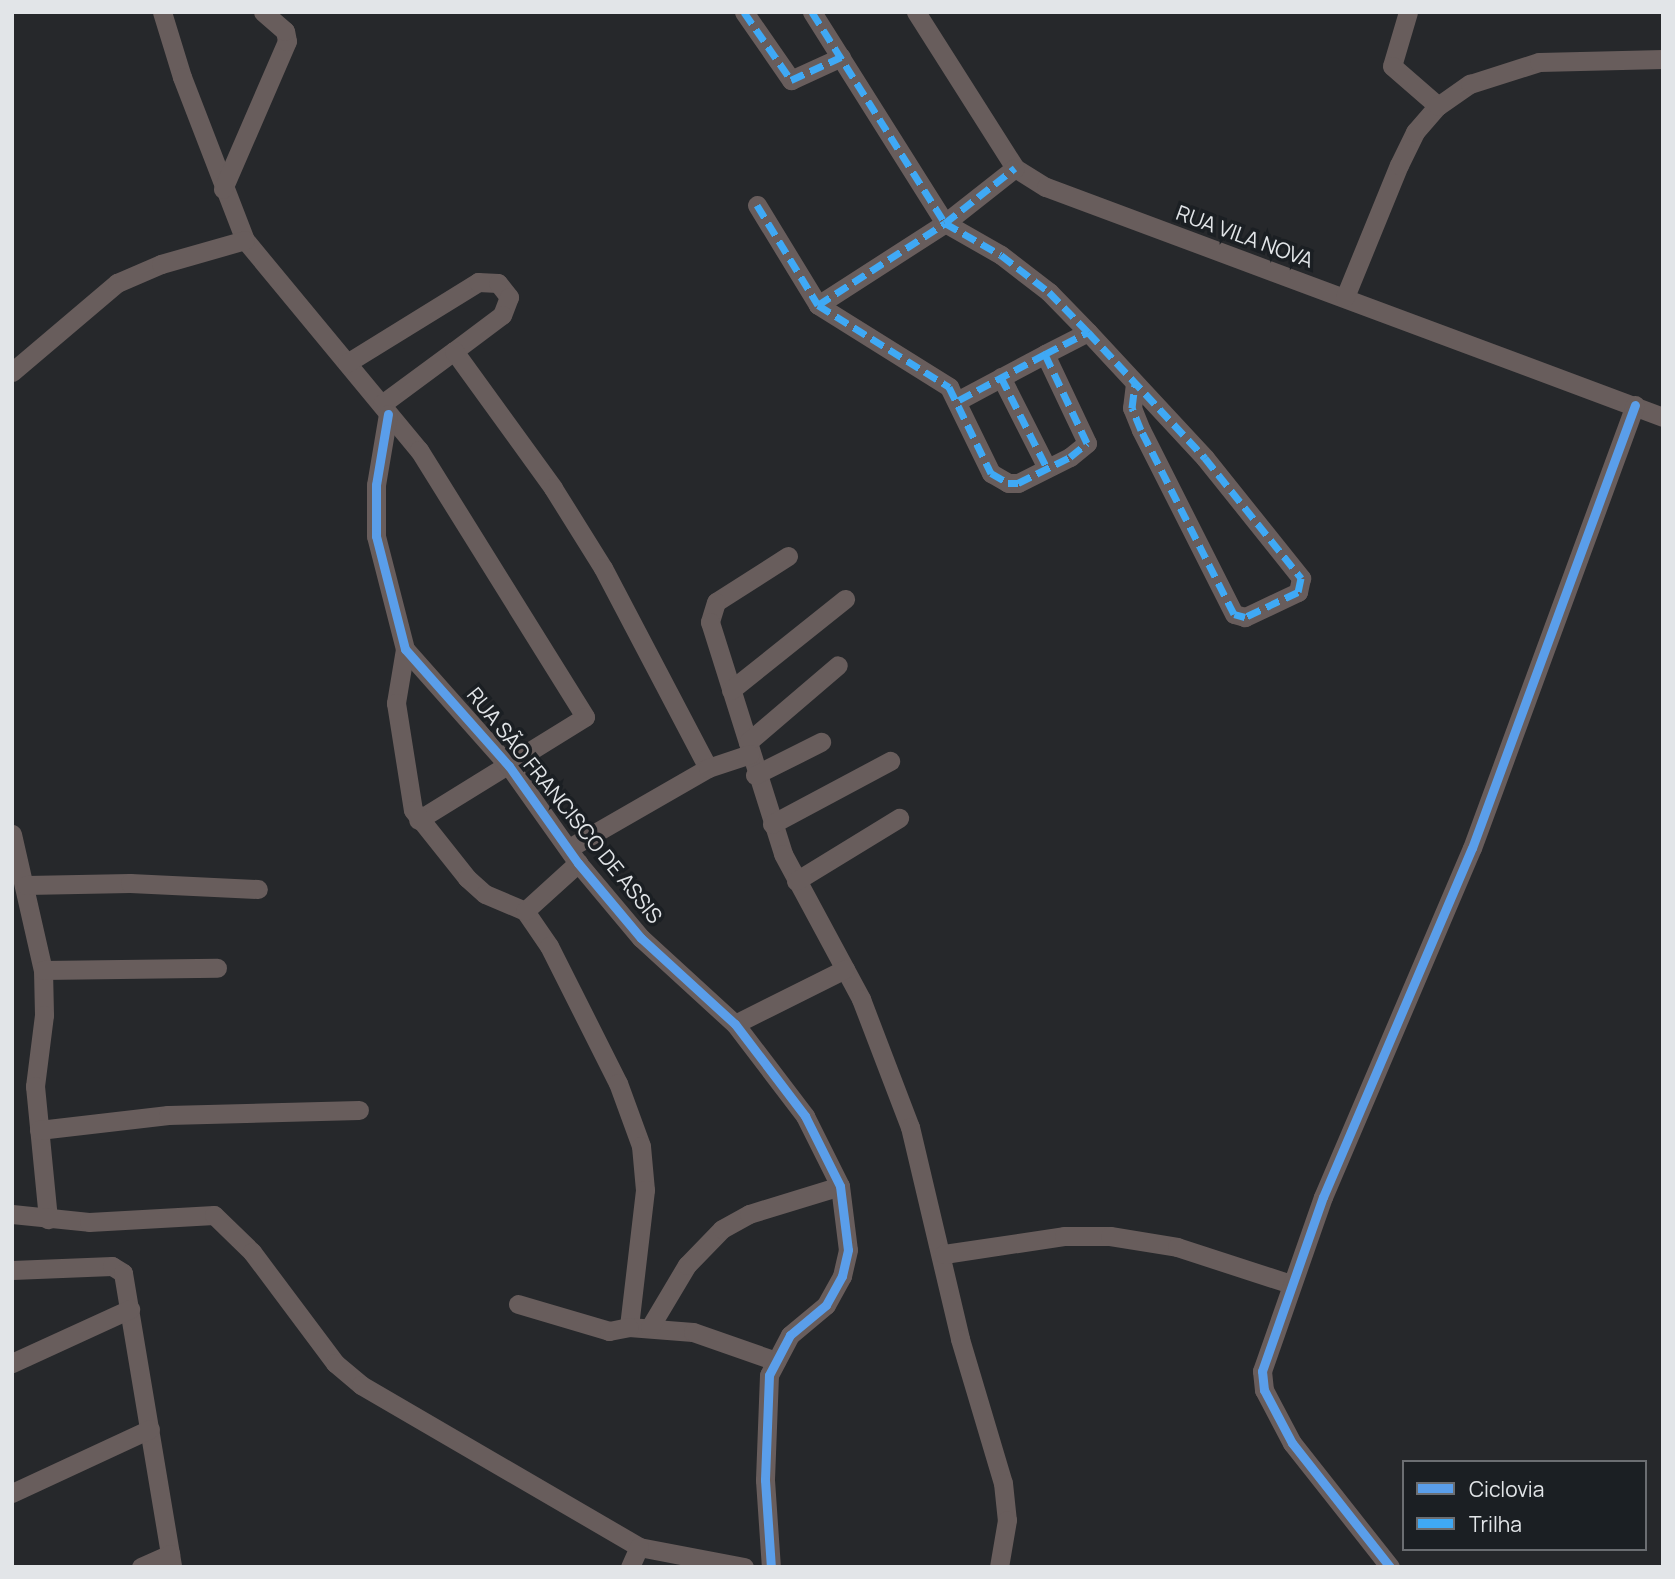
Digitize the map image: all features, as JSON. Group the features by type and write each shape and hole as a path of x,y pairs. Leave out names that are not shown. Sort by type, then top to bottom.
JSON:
{"street":[{"path":"162,12 223,190 245,240 419,450 585,717 418,820"},
{"path":"223,190 287,41 285,31 263,12"},
{"path":"744,12 791,80 841,57"},
{"path":"811,12 945,223 1001,255 1049,292 1088,332 1205,458 1301,578 1298,592 1245,617 1234,614 1141,430 1132,408 1135,384"},
{"name":"RUA VILA NOVA","path":"916,12 1015,168 1046,187 1663,417"},
{"path":"1408,12 1392,66 1438,106"},
{"path":"1345,297 1404,154 1415,132 1438,106 1470,84 1526,65 1566,59 1663,59"},
{"path":"818,305 945,223 1015,168"},
{"path":"757,205 818,305 935,375 959,400 991,473 1000,481 1018,483 1083,449 1088,438 1045,355"},
{"path":"12,372 117,283 161,264 245,240"},
{"path":"347,363 478,282 498,284 509,297 502,315 385,409"},
{"path":"959,400 1088,332"},
{"path":"454,351 553,488 603,568 708,768"},
{"path":"1001,377 1047,468"},
{"path":"1391,1567 1292,1443 1264,1391 1264,1361 1323,1197 1472,848 1635,405"},
{"name":"RUA SÃO FRANCISCO DE ASSIS","path":"385,409 376,485 376,536 405,649 509,766 573,856 641,938 735,1024 805,1116 840,1186 848,1250 842,1276 826,1305 790,1335 769,1376 765,1413 771,1567"},
{"path":"788,556 712,607 710,622 772,824 796,881 861,999 910,1127 944,1254 960,1339 1003,1483 1007,1520 999,1567"},
{"path":"732,690 845,599"},
{"path":"405,649 396,703 405,780 418,820 485,894 526,911 587,1018 641,1146 645,1190 629,1327"},
{"path":"526,911 573,856 708,768 749,748 838,665"},
{"path":"755,775 821,742"},
{"path":"772,824 890,761"},
{"path":"796,881 899,818"},
{"path":"12,834 26,885 43,970 44,1015 35,1086 48,1219"},
{"path":"26,885 130,883 258,889"},
{"path":"43,970 217,968"},
{"path":"735,1024 845,969"},
{"path":"39,1130 167,1115 359,1110"},
{"path":"650,1327 687,1265 722,1229 749,1214 840,1186"},
{"path":"12,1214 89,1222 214,1215 252,1252 349,1377 639,1547 744,1567"},
{"path":"944,1254 1064,1236 1110,1236 1177,1247 1291,1284"},
{"path":"12,1270 115,1267 123,1273 171,1560 141,1567"},
{"path":"518,1304 609,1331 650,1327 693,1332 776,1361"},
{"path":"12,1363 130,1309"},
{"path":"12,1493 150,1429"},
{"path":"630,1567 639,1547"}],"marked path":[{"path":"744,12 791,80 841,57"},
{"path":"812,12 945,223 1001,255 1049,292 1088,332 1205,458 1301,578 1298,592 1245,617 1234,614 1141,430 1132,408 1135,384"},
{"path":"757,205 818,305 945,223 1015,168"},
{"path":"818,305 949,387 991,473 1008,483 1018,483 1070,457 1087,443 1045,354 1088,332"},
{"path":"959,400 1045,354"},
{"path":"1001,377 1047,468"}],"cycle path":[{"path":"1390,1567 1292,1443 1264,1390 1262,1371 1323,1197 1472,848 1635,405"},
{"path":"388,414 376,485 376,536 405,649 509,766 578,863 641,938 735,1024 805,1116 840,1186 848,1250 842,1276 826,1305 790,1335 769,1375 765,1480 771,1567"}]}
